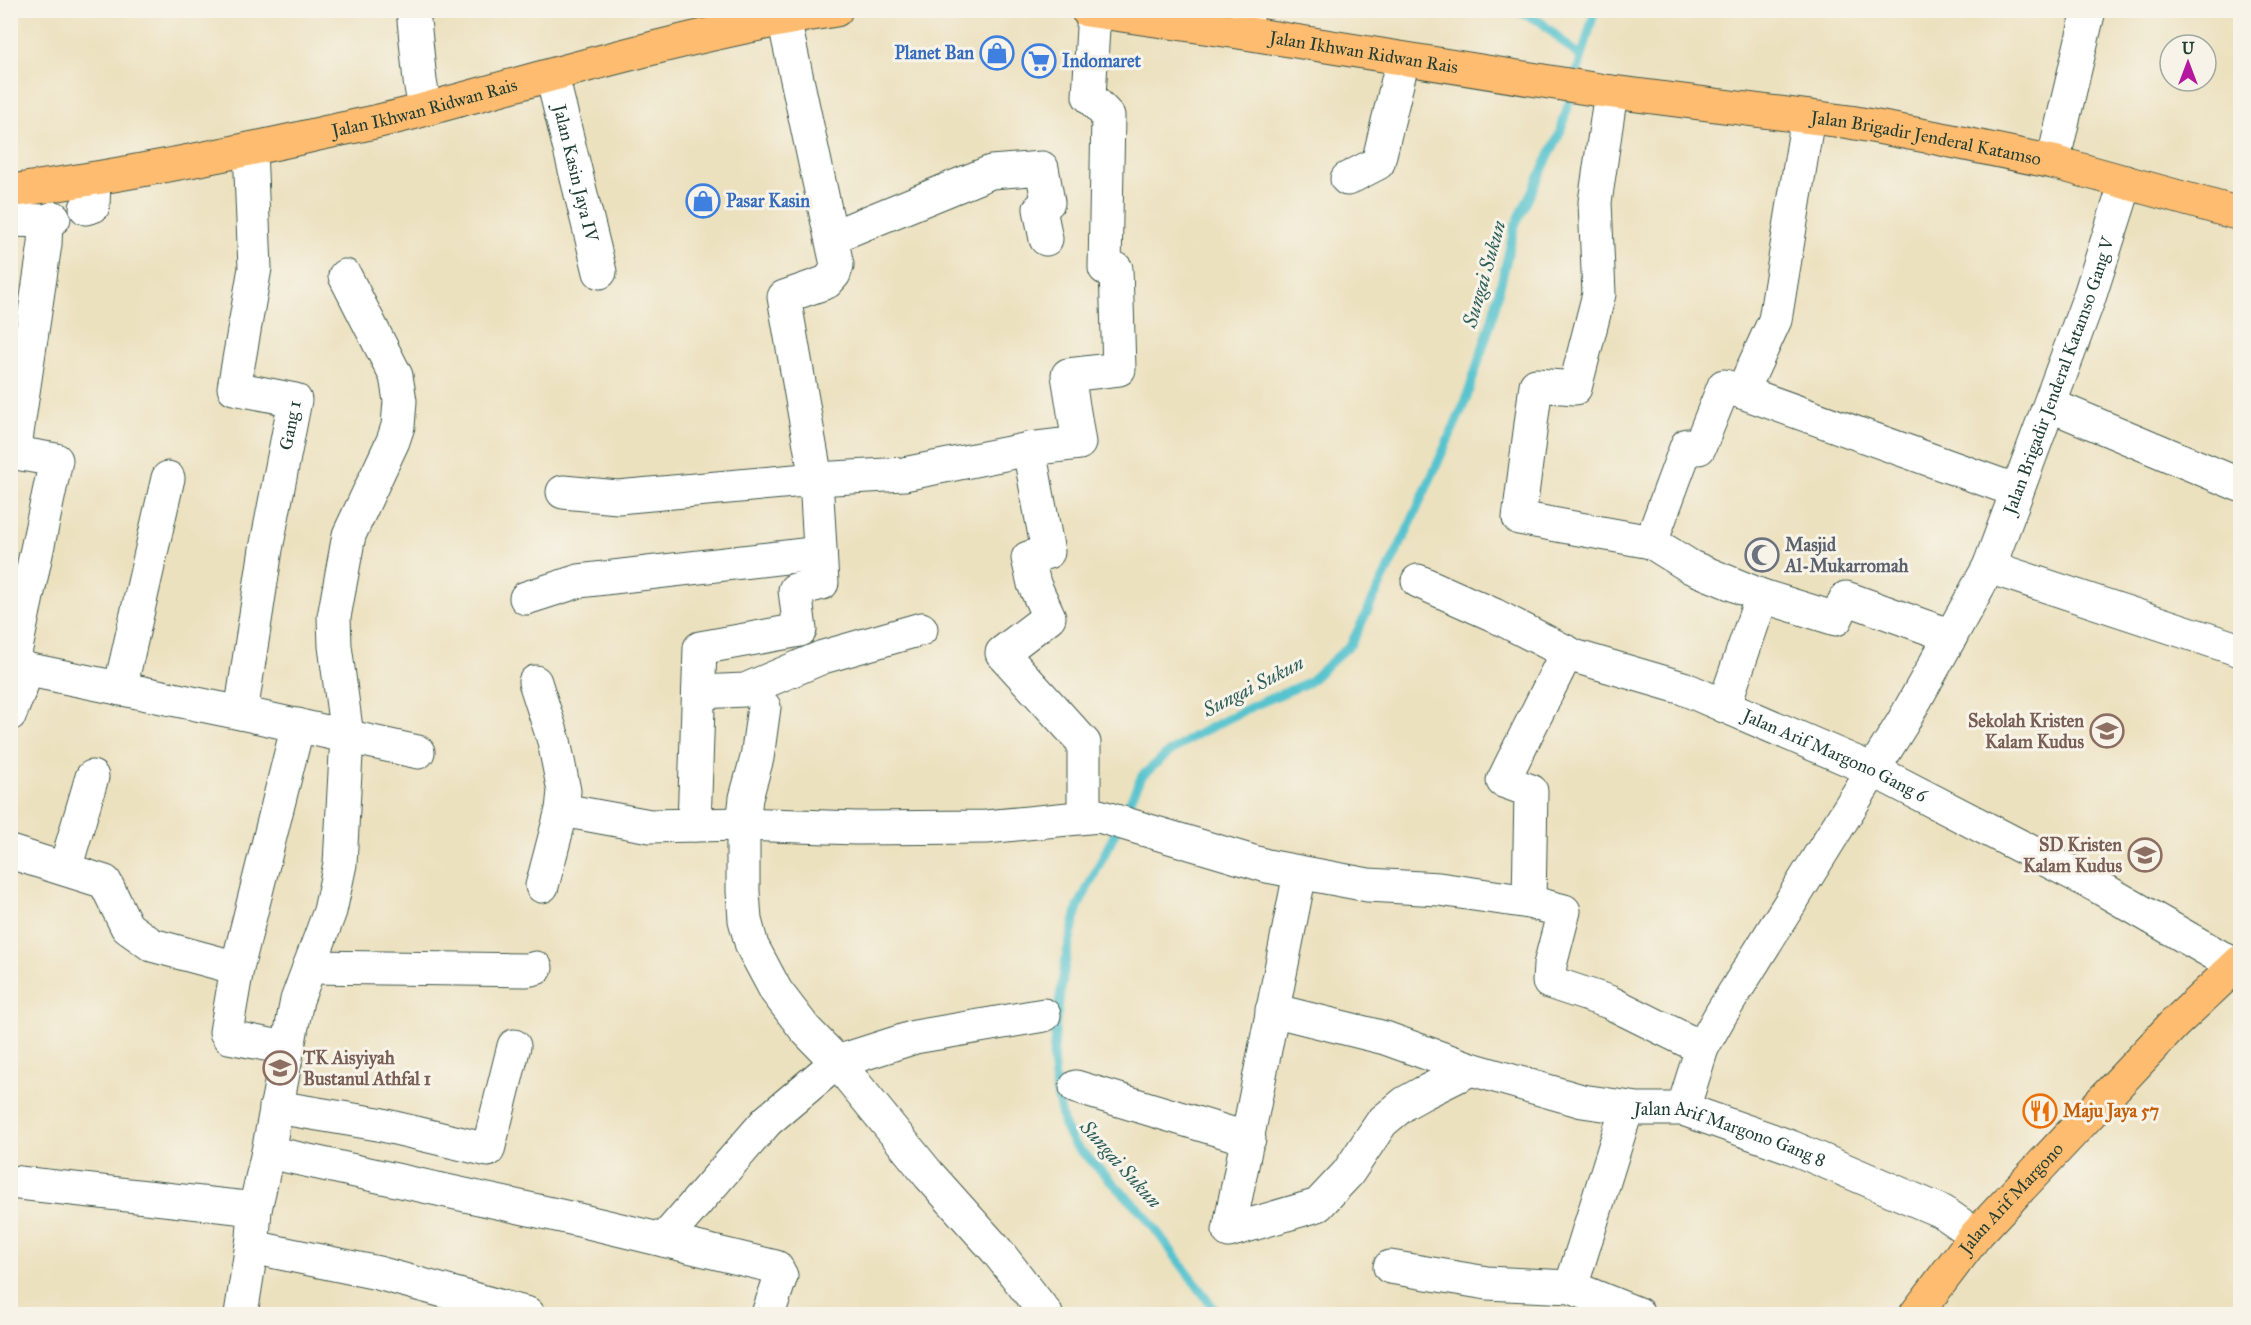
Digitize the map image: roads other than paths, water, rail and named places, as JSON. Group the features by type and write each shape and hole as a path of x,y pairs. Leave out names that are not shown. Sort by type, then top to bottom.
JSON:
{"main road":[{"name":"Jalan Ikhwan Ridwan Rais","path":"10,190 90,194 250,149 425,109 681,41 836,10"},
{"name":"Jalan Ikhwan Ridwan Rais","path":"1087,10 1247,22 1409,60 1608,92"},
{"name":"Jalan Brigadir Jenderal Katamso","path":"1608,92 1808,117 1937,138 2053,162 2241,214"},
{"name":"Jalan Arif Margono","path":"1916,1314 1976,1235 2174,1024 2238,964"}],"street":[{"path":"413,10 425,109"},
{"path":"2053,162 2089,10"},
{"path":"562,492 618,497 816,479 904,474 1029,449 1079,443 1068,375 1119,369 1116,269 1105,268 1108,116 1089,96 1094,11"},
{"path":"694,825 700,648 800,630 795,590 822,583 816,479 784,297 827,282 834,274 837,265 784,19"},
{"path":"1347,179 1377,163 1409,60"},
{"name":"Jalan Kasin Jaya IV","path":"552,76 600,272"},
{"path":"1608,92 1595,202 1599,294 1575,388 1536,385 1519,518 1651,542 1691,567 1762,596 1836,619 1846,598 1951,636"},
{"path":"1742,392 1775,320 1808,117"},
{"name":"Gang 1","path":"241,713 266,549 295,400 234,388 255,268 250,149"},
{"path":"834,246 991,172 1042,168 1048,201 1040,209 1046,239"},
{"name":"Jalan Brigadir Jenderal Katamso Gang V","path":"1683,1109 1702,1048 1721,1014 1873,770 1989,567 2089,298 2126,182"},
{"path":"10,220 50,220 12,452 56,460 16,668 10,714"},
{"path":"241,1314 252,1247 255,1209 268,1152 286,1048 297,1000 330,911 340,864 347,736 335,646 334,617 344,554 349,535 396,434 400,400 396,376 345,276"},
{"path":"1651,542 1687,445 1699,448 1724,386 2018,491"},
{"path":"2050,405 2241,485"},
{"path":"1029,449 1048,552 1028,558 1034,584 1049,617 1002,653 1084,743 1092,816"},
{"path":"120,689 168,478"},
{"path":"526,598 579,581 820,553"},
{"path":"1989,567 2241,650"},
{"name":"Jalan Arif Margono Gang 6","path":"1418,581 1494,615 1567,652 1683,688 1873,770 2097,886 2238,964"},
{"path":"1724,706 1762,596"},
{"path":"699,692 745,690 823,657 921,629"},
{"path":"1529,903 1531,791 1503,781 1567,652"},
{"path":"16,668 241,713 418,752"},
{"path":"535,681 554,741 564,791 562,810 542,886"},
{"path":"764,707 757,758 746,798 743,824 745,920 752,946 776,991 805,1029 837,1062 929,1175 997,1251 1046,1314"},
{"path":"286,1048 229,1037 227,1034 237,968 298,725"},
{"path":"65,869 92,777"},
{"path":"562,810 650,826 743,824 856,828 986,827 1092,816 1141,828 1267,866 1300,873 1368,885 1439,889 1529,903 1564,911 1550,965 1549,982 1610,1002 1702,1048"},
{"path":"10,852 105,882 127,927 152,945 237,968"},
{"path":"1300,873 1229,1231 1318,1205 1348,1173 1382,1122 1405,1103 1471,1069"},
{"path":"309,967 460,970 536,968"},
{"name":"Jalan Arif Margono Gang 8","path":"1272,1010 1385,1038 1471,1069 1582,1101 1628,1108 1683,1109 1791,1147 1943,1212 1976,1235"},
{"path":"664,1240 767,1121 837,1062 915,1037 1044,1015"},
{"path":"475,1197 514,1046"},
{"path":"1076,1087 1249,1139"},
{"path":"276,1107 378,1124 488,1150"},
{"path":"1571,1287 1628,1108"},
{"path":"268,1152 777,1267 781,1276 768,1314"},
{"path":"10,1182 255,1209"},
{"path":"252,1247 378,1273 528,1314"},
{"path":"1390,1267 1487,1283 1571,1287 1638,1314"}],"waterway":[{"path":"1515,10 1541,22 1581,58"},
{"name":"Sungai Sukun","path":"1123,816 1142,776 1167,754 1194,736 1253,706 1309,682 1351,644 1406,533 1466,400 1492,319 1515,226 1560,133 1595,10"},
{"name":"Sungai Sukun","path":"1117,829 1078,907 1067,952 1053,1058 1056,1089 1064,1126 1073,1143 1143,1213 1218,1314"}],"place":[{"name":"Planet Ban","path":"997,53"},
{"name":"Indomaret","path":"1039,61"},
{"name":"Pasar Kasin","path":"703,201"},
{"name":"Masjid Al-Mukarromah","path":"1762,555"},
{"name":"Sekolah Kristen Kalam Kudus","path":"2107,731"},
{"name":"SD Kristen Kalam Kudus","path":"2145,855"},
{"name":"TK Aisyiyah Bustanul Athfal 1","path":"280,1068"},
{"name":"Maju Jaya 57","path":"2040,1111"}]}
